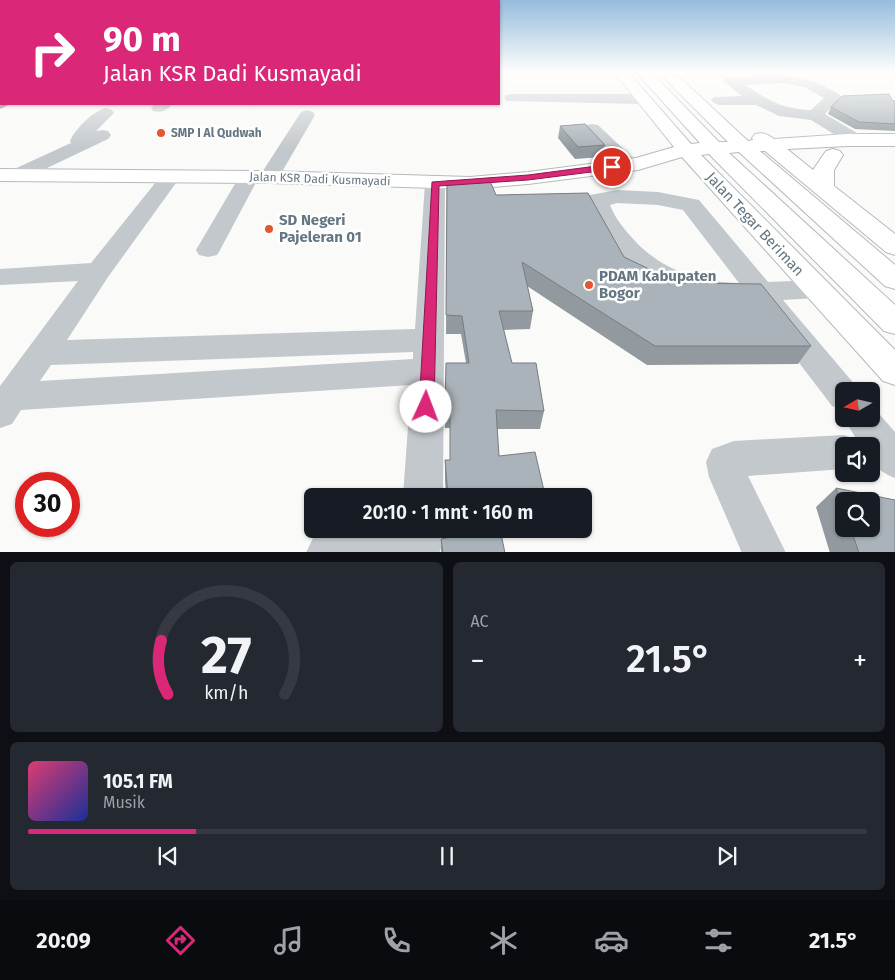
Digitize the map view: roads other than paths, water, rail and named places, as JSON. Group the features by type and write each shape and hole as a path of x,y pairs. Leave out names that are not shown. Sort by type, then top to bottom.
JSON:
{"main road":[{"name":"Jalan Tegar Beriman","path":"662,98 707,157 816,289 895,372"},
{"path":"692,98 742,146 771,154 833,155 895,152"},
{"path":"716,98 744,122 771,154 895,280"},
{"name":"Jalan Tegar Beriman","path":"643,99 895,324"},
{"path":"771,154 852,140 895,140"},
{"name":"Jalan KSR Dadi Kusmayadi","path":"707,157 742,146"},
{"name":"Jalan KSR Dadi Kusmayadi","path":"9,175 269,177 435,183 528,178 634,164 707,157 771,154"},
{"path":"771,154 823,188 895,247"},
{"path":"823,188 821,174 824,165 833,155"}],"street":[{"path":"511,98 643,99"},
{"path":"754,98 785,113 810,116 852,140"},
{"path":"810,116 833,98"},
{"path":"719,100 829,101"},
{"path":"77,146 81,136 106,113"},
{"path":"269,177 307,115"},
{"path":"592,129 634,164"},
{"path":"9,175 102,135"},
{"path":"5,405 99,271 171,176"},
{"path":"208,250 249,177"},
{"path":"423,488 435,183"},
{"path":"816,289 759,292 710,291 673,280 629,252 608,223 598,200 608,198 663,198 675,199 691,205 759,292 835,385"},
{"path":"0,277 99,271"},
{"path":"42,353 428,355"},
{"path":"5,405 428,355"},
{"path":"868,428 884,453"},
{"path":"764,552 728,477 726,462 734,459 835,453"},
{"path":"328,552 421,542"}],"place":[{"name":"SMP I Al Qudwah","path":"161,133"},
{"name":"SD Negeri Pajeleran 01","path":"269,229"},
{"name":"PDAM Kabupaten Bogor","path":"589,285"}]}
